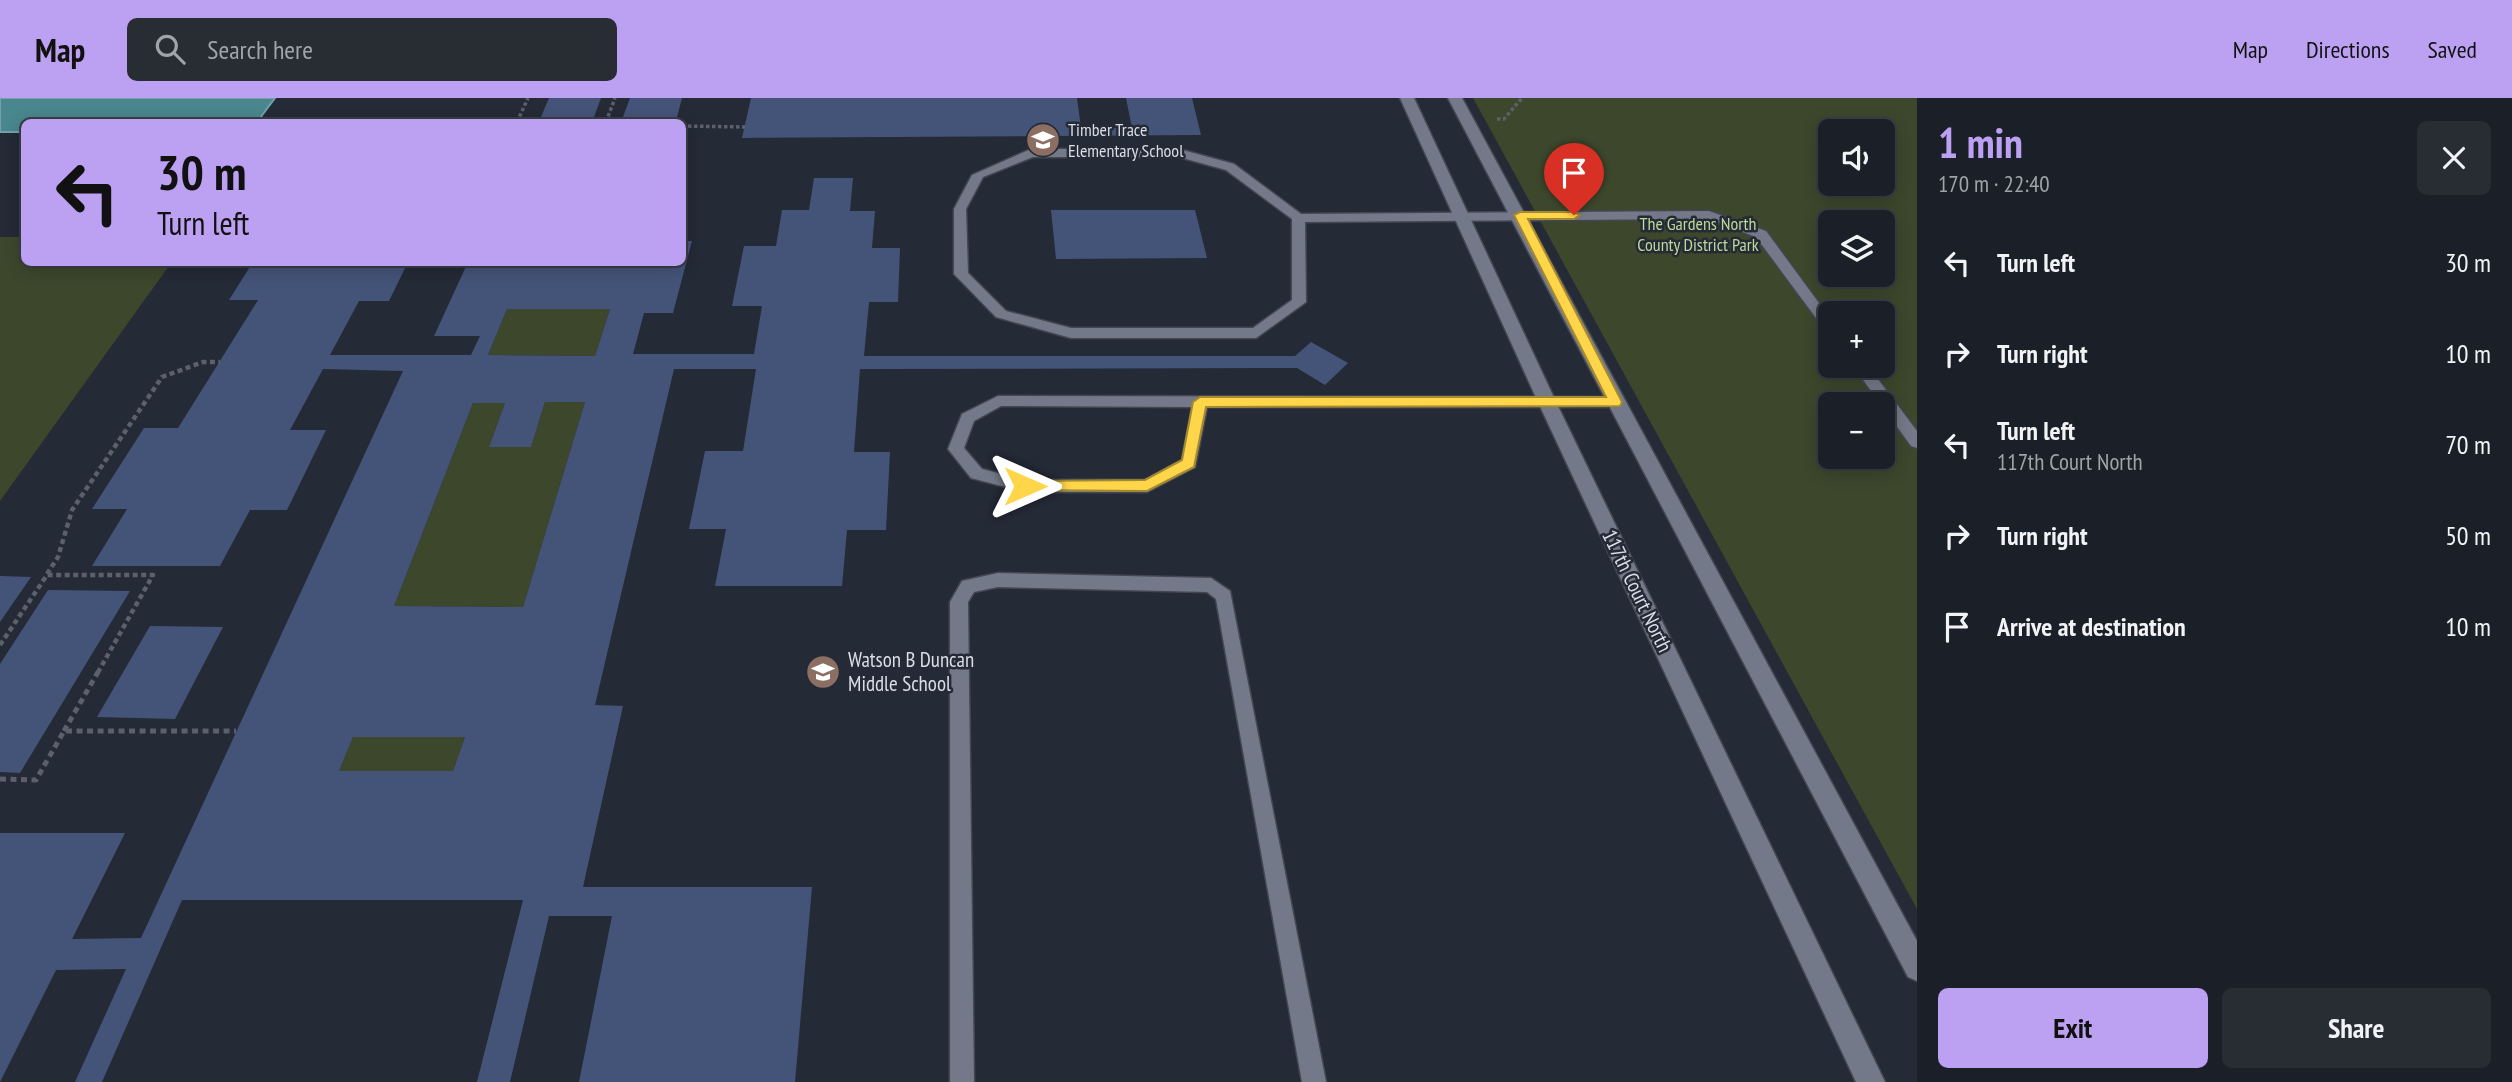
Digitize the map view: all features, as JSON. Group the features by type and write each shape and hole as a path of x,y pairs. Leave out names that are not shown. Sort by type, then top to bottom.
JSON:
{"street":[{"name":"117th Court North","path":"1408,98 1547,402 1871,1082"},
{"path":"1455,98 1520,215 1615,402 1917,968"}],"lane":[{"path":"1298,218 1299,302 1256,333 1071,333 1001,314 961,274 960,209 978,175 1031,153 1180,153 1230,167 1298,218 1709,215 1760,234 1818,311"},
{"path":"1869,378 1917,442"},
{"path":"1200,402 1189,463 1147,486 1025,486 977,474 956,449 967,418 999,401 1615,402"},
{"path":"962,1082 959,602 968,586 999,580 1211,586 1224,596 1314,1082"}],"path":[{"path":"518,119 528,98"},
{"path":"607,119 615,98"},
{"path":"686,126 745,127"},
{"path":"0,645 58,557 72,510 162,377 204,362 220,362"},
{"path":"0,779 36,780 153,575 47,575"},
{"path":"64,731 236,731"}],"green space":[{"name":"The Gardens North County District Park","path":"1473,98 1917,98 1917,909"},
{"path":"0,237 21,237 21,266 169,266 0,501"},
{"path":"507,309 610,309 595,356 488,355"},
{"path":"545,402 585,402 523,607 394,606 473,403 505,403 489,447 531,447"},
{"path":"353,737 465,737 453,771 339,771"}],"water":[{"path":"0,98 275,98 259,119 21,119 21,132 0,132"}],"building":[{"path":"549,98 601,98 594,117 541,117"},
{"path":"630,98 682,98 677,117 623,117"},
{"path":"751,98 1077,98 1081,128 1132,128 1126,98 1192,98 1201,135 742,138"},
{"path":"814,178 853,178 850,211 875,211 872,248 900,248 898,302 869,302 864,356 1295,356 1311,342 1348,363 1325,385 1297,368 860,369 854,452 890,452 886,530 847,530 842,586 715,586 726,529 689,529 705,451 743,451 756,369 674,369 595,705 623,706 583,887 812,887 795,1082 579,1082 612,916 549,916 510,1082 477,1082 523,900 182,900 102,1082 75,1082 126,969 56,970 0,1082 0,833 125,833 72,939 141,938 403,371 323,369 290,430 326,430 287,510 250,510 220,566 92,566 127,509 92,509 144,428 178,428 258,300 229,300 250,266 406,266 389,301 359,301 330,355 471,355 480,336 434,336 466,266 685,266 673,313 644,313 633,354 754,354 762,306 732,306 744,246 776,246 782,210 809,210","holes":["507,309 610,309 595,356 488,355","545,402 585,402 523,607 394,606 473,403 505,403 489,447 531,447","353,737 465,737 453,771 339,771"]},
{"path":"1051,210 1195,210 1207,258 1056,259"},
{"path":"686,241 692,241 686,264"},
{"path":"0,576 31,577 0,622"},
{"path":"48,590 130,591 20,773 0,772 0,664"},
{"path":"150,626 223,627 175,719 97,717"}],"place":[{"name":"Timber Trace Elementary School","path":"1043,140"},
{"name":"Watson B Duncan Middle School","path":"823,672"}],"route":[{"path":"1025,486 1147,486 1189,463 1200,402 1615,402 1520,215 1574,215"}]}
